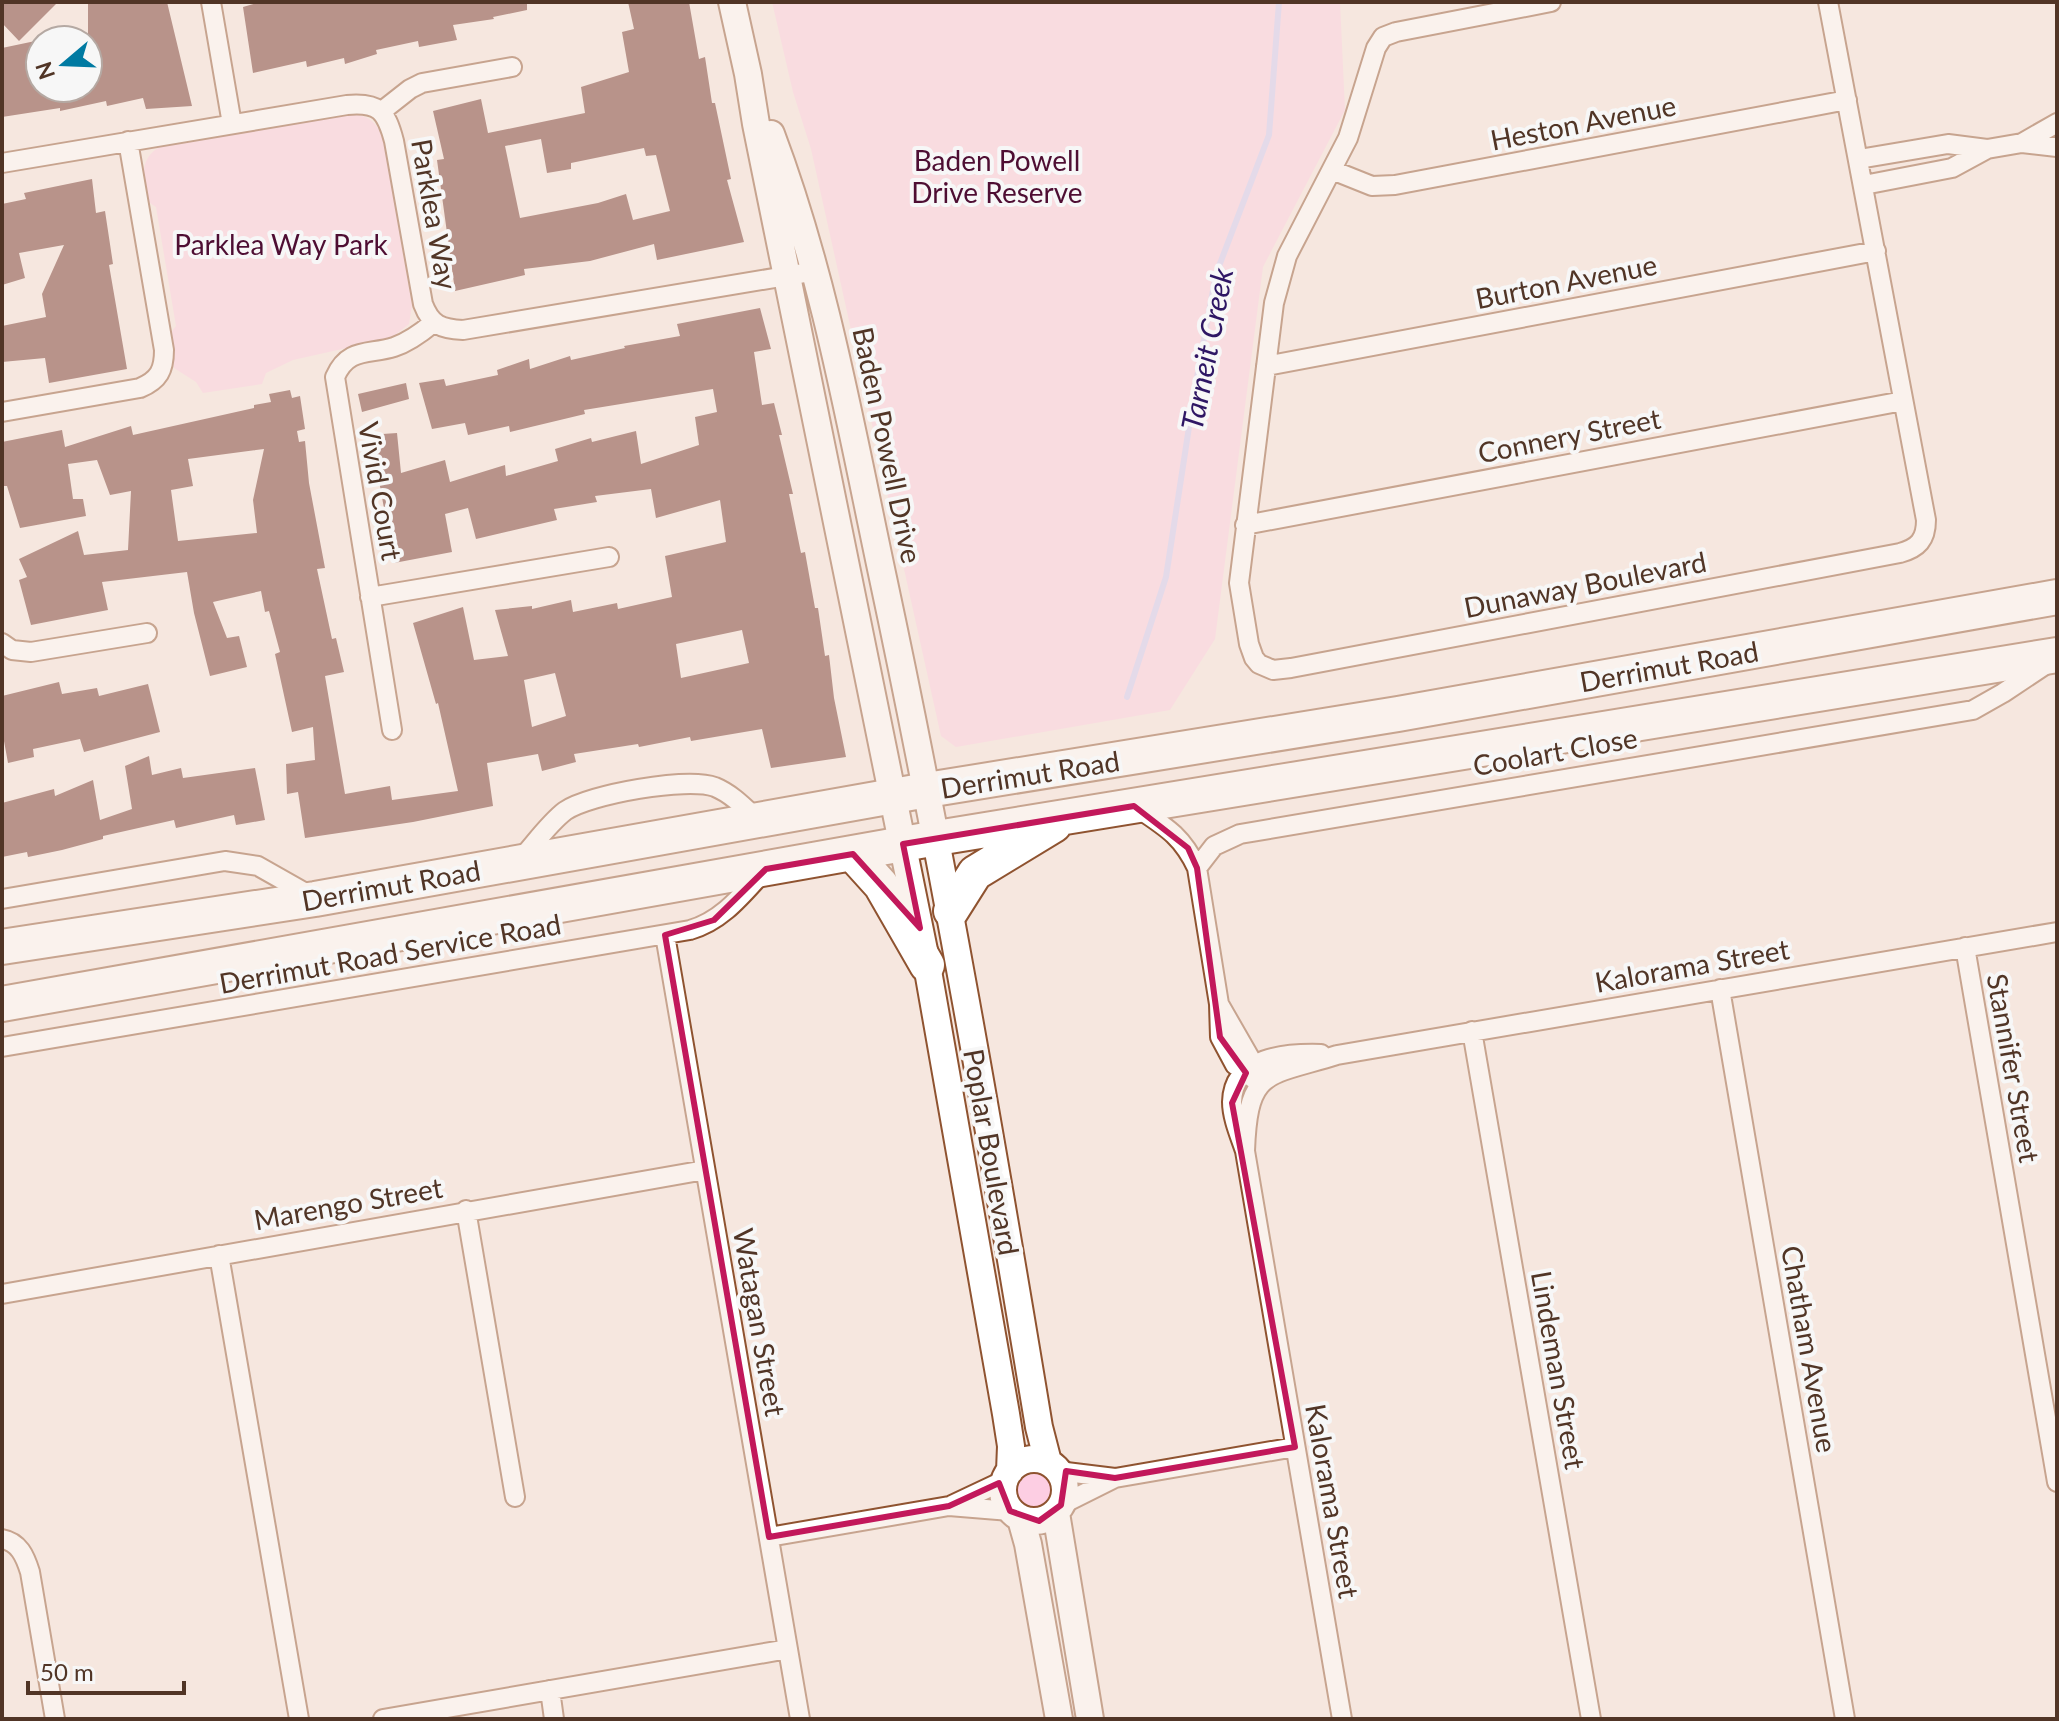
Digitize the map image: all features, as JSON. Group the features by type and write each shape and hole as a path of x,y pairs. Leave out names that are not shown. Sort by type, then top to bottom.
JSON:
{"highway":[{"name":"Derrimut Road","path":"2,947 315,899 927,790 1398,714 2057,597"},
{"name":"Derrimut Road","path":"2,1004 937,838 2057,656"},
{"path":"951,911 975,873 1068,816"},
{"path":"853,854 881,885 927,965"}],"street":[{"path":"211,2 232,124"},
{"name":"Baden Powell Drive","path":"732,2 903,844"},
{"path":"1245,525 1274,303 1281,271 1354,120 1376,48 1387,35 1551,2"},
{"path":"1828,2 1903,401"},
{"path":"382,111 422,83 512,67"},
{"name":"Baden Powell Drive","path":"748,74 793,192 816,271 937,838"},
{"name":"Heston Avenue","path":"1332,170 1372,186 1395,185 1847,100"},
{"name":"Parklea Way","path":"2,163 363,103 382,111 389,121 423,304 433,323 447,330 463,330 816,271"},
{"path":"2022,143 2057,123"},
{"path":"2,412 140,388 161,374 164,350 128,141"},
{"path":"1859,159 1948,144 1987,149 2022,143 2057,147"},
{"path":"1923,148 1927,174"},
{"path":"1864,185 1952,168 1987,149"},
{"name":"Burton Avenue","path":"1266,366 1876,251"},
{"name":"Vivid Court","path":"392,730 335,377 339,366 349,358 412,340 433,323"},
{"name":"Connery Street","path":"1245,525 1903,401"},
{"name":"Dunaway Boulevard","path":"1245,525 1240,593 1251,652 1259,664 1273,670 1291,668 1900,553 1921,543 1926,529 1903,401"},
{"path":"370,597 609,557"},
{"path":"2,643 12,650 31,652 147,633"},
{"name":"Coolart Close","path":"1197,868 1214,846 1240,834 1973,710 2029,677 2057,656"},
{"path":"517,863 557,818 579,803 683,782 706,784 727,793 759,821"},
{"path":"1134,806 1175,833 1188,848 1197,868 1219,1004 1253,1074"},
{"name":"Poplar Boulevard","path":"937,838 1039,1427 1053,1466"},
{"name":"Poplar Boulevard","path":"903,844 1006,1414 1011,1446 1007,1475"},
{"path":"2,899 225,861 258,866 315,899"},
{"name":"Derrimut Road Service Road","path":"2,1047 702,927 732,906 766,869"},
{"name":"Kalorama Street","path":"1342,1719 1245,1151 1246,1116 1253,1074 1271,1075 1337,1055 1472,1031 2057,932"},
{"name":"Watagan Street","path":"665,935 800,1719"},
{"name":"Stannifer Street","path":"1965,947 2057,1482"},
{"name":"Chatham Avenue","path":"1720,989 1845,1719"},
{"name":"Lindeman Street","path":"1472,1031 1591,1719"},
{"name":"Marengo Street","path":"2,1294 705,1170"},
{"path":"466,1210 515,1497"},
{"path":"219,1255 299,1719"},
{"path":"769,1537 949,1506 1039,1521 1115,1478 1295,1447"},
{"path":"949,1506 1007,1475 1027,1460 1115,1478"},
{"path":"1053,1466 1065,1487 1059,1509 1090,1719"},
{"path":"1007,1475 1003,1496 1016,1515 1028,1544 1059,1719"},
{"path":"2,1539 21,1549 30,1572 55,1719"},
{"path":"383,1719 788,1649"},
{"path":"550,1690 554,1719"}],"highlighted area":[{"path":"1134,806 1188,848 1197,868 1220,1037 1246,1073 1232,1103 1295,1447 1115,1478 1066,1471 1061,1505 1039,1521 1010,1511 999,1483 949,1506 769,1537 665,935 714,920 766,869 853,854 920,928 903,844"}],"green space":[{"name":"Baden Powell Drive Reserve","path":"772,2 1340,2 1345,110 1263,267 1215,639 1170,710 956,747 941,736 811,149 793,92"},
{"name":"Parklea Way Park","path":"350,114 373,122 384,143 412,305 409,324 391,338 293,360 266,373 262,384 203,393 196,382 174,368 169,335 176,326 156,207 147,201 146,161 164,145"},
{"path":"1035,1474 1048,1479 1053,1492 1048,1505 1035,1510 1022,1505 1017,1492 1022,1479"}],"building":[{"path":"2,2 58,2 36,24 24,24 24,36 19,41 2,23"},
{"path":"88,2 167,2 192,106 146,109 143,98 107,106 104,101 104,24 88,24"},
{"path":"260,2 527,2 527,10 453,25 457,40 419,47 418,41 376,50 377,54 345,64 344,58 307,67 306,61 253,73 243,7"},
{"path":"628,2 689,2 699,59 705,57 712,103 715,103 731,179 727,180 744,242 657,260 654,244 590,261 524,269 525,275 455,291 437,160 444,159 433,111 481,99 488,133 585,113 581,87 629,72 622,32 634,29","holes":["541,139 547,173 571,169 571,163 644,148 646,156 656,155 670,211 633,220 626,194 598,203 520,218 505,146"]},
{"path":"24,43 24,104 92,104 2,117 2,48"},
{"path":"92,179 96,213 105,211 113,264 109,265 127,369 49,383 45,358 2,362 2,326 46,317 42,294 64,245 19,253 25,278 2,285 2,204 26,199 24,193"},
{"path":"760,308 771,349 754,352 762,405 774,403 782,435 779,435 793,494 789,494 801,553 805,552 815,608 818,608 825,656 829,655 846,757 771,768 762,729 691,741 690,737 639,747 638,744 574,754 576,762 542,771 538,754 487,763 493,806 305,838 298,792 287,794 286,764 315,760 313,727 292,732 275,654 280,652 269,611 265,612 261,591 213,602 227,638 239,636 247,667 210,676 187,572 102,582 108,610 31,625 19,580 27,577 19,559 78,531 84,555 128,550 131,491 110,495 97,460 68,464 73,499 83,499 86,516 20,528 7,486 4,486 2,442 62,430 65,447 131,426 133,435 254,408 254,405 271,402 269,394 290,390 292,398 300,396 305,429 297,431 299,442 305,441 309,483 325,568 317,569 332,639 336,638 344,672 325,676 345,794 390,786 392,800 458,791 438,703 413,623 463,607 474,660 508,656 495,610 532,606 532,609 571,600 573,612 617,603 618,609 672,597 665,556 726,542 720,500 656,518 651,489 595,496 597,502 554,509 557,520 476,539 468,508 445,514 452,552 394,563 368,435 397,433 401,473 445,460 450,482 505,465 506,476 558,461 555,449 591,438 592,442 636,431 641,464 699,445 695,417 717,412 713,389 584,410 585,414 510,432 509,426 468,435 465,423 432,429 419,383 444,379 446,386 498,375 497,370 529,359 530,369 570,356 571,360 680,336 677,324","holes":["264,449 253,500 257,533 178,541 171,490 193,486 188,459","742,630 749,663 681,678 676,644","555,673 566,716 532,727 524,680"]},
{"path":"406,383 409,399 362,412 358,394"},
{"path":"59,682 62,694 97,688 99,696 148,684 160,732 84,752 80,739 33,749 34,757 8,763 2,730 2,696"},
{"path":"149,756 152,775 181,768 183,778 255,768 265,820 236,825 234,815 176,828 174,820 103,836 103,839 62,850 28,857 27,852 2,857 2,803 54,789 55,796 93,780 100,820 132,809 125,766"}],"waterway":[{"name":"Tarneit Creek","path":"1127,697 1166,577 1216,274 1269,135 1279,2"}]}
